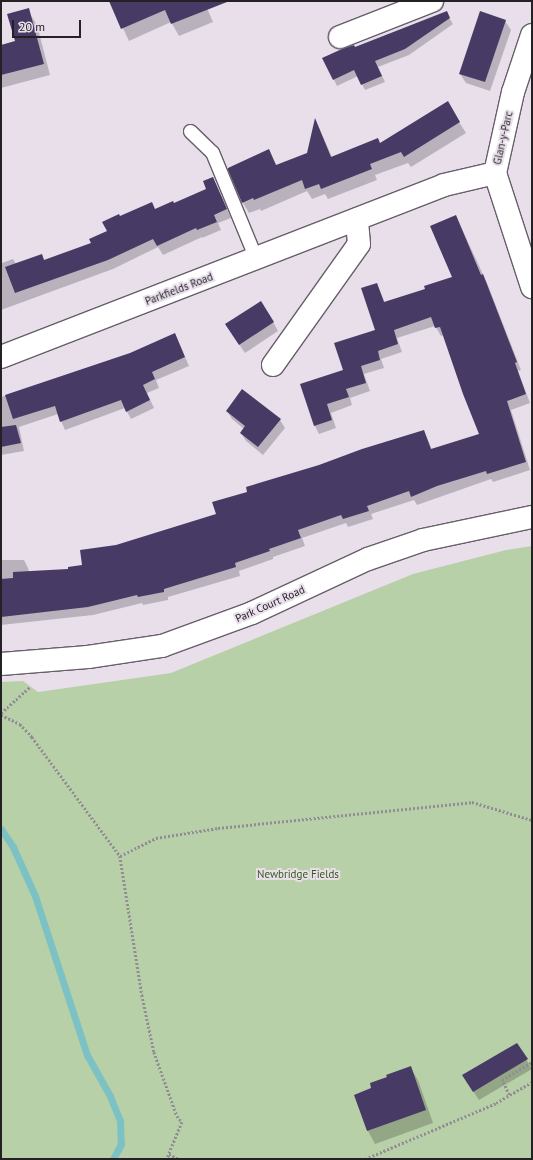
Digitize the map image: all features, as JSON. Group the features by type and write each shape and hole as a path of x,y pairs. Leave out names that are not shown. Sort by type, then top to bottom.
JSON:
{"street":[{"path":"340,37 432,1"},
{"name":"Glan-y-Parc","path":"532,35 513,92 494,173 532,287"},
{"name":"Parkfields Road","path":"1,357 444,186 494,173"},
{"path":"273,364 359,244 357,219"},
{"name":"Park Court Road","path":"1,664 88,657 162,646 252,613 368,559 422,540 532,517"}],"lane":[{"path":"190,131 212,152 256,259"}],"path":[{"path":"1,715 20,724 32,737 120,856 142,995 154,1052 177,1116 182,1122 167,1159"},
{"path":"120,856 156,838 218,828 472,802 532,820"},
{"path":"509,1095 502,1080 532,1062"},
{"path":"365,1159 496,1103 532,1082"},
{"path":"169,1154 179,1159"}],"green space":[{"name":"Newbridge Fields","path":"532,546 532,1159 1,1159 1,682 23,681 38,692 171,673 413,574 506,550"}],"building":[{"path":"109,1 227,2 171,24 165,10 121,29"},
{"path":"29,8 44,64 1,75 1,45 15,41 7,14"},
{"path":"447,11 450,18 405,49 375,61 382,76 361,85 354,70 333,80 322,58 342,49 354,45 355,47"},
{"path":"480,11 506,20 485,82 459,74"},
{"path":"448,101 460,122 404,157 401,152 370,164 372,169 321,189 319,184 305,189 302,180 254,200 253,198 242,203 228,170 228,168 269,149 276,165 307,153 315,118 331,157 378,138 380,143"},
{"path":"213,177 227,209 214,215 217,222 197,230 196,228 157,246 153,239 108,260 15,293 5,267 42,254 44,260 91,243 89,239 107,231 102,222 152,202 155,209 173,201 174,203 206,189 203,181"},
{"path":"456,215 481,275 483,274 517,362 515,363 526,394 507,401 526,462 487,474 486,471 437,486 411,497 409,491 367,506 369,511 343,519 341,515 298,530 301,538 235,563 236,567 164,589 164,592 138,597 137,595 88,607 1,617 1,579 13,578 13,572 68,569 68,567 82,565 80,550 116,545 216,514 212,502 247,492 246,487 319,465 362,449 424,430 431,449 479,434 463,394 440,327 435,328 431,317 394,330 398,344 378,351 380,360 361,366 366,383 346,389 349,397 327,404 332,420 314,426 300,384 343,370 334,343 375,330 361,288 377,283 384,302 425,289 424,286 452,277 430,226"},
{"path":"261,301 274,322 239,345 225,324"},
{"path":"175,333 185,357 152,372 155,379 143,385 150,400 126,412 121,400 60,422 55,406 13,419 5,395 130,353"},
{"path":"242,389 281,419 258,447 240,433 245,426 226,411"},
{"path":"16,425 21,443 1,447 1,427"},
{"path":"517,1043 528,1059 473,1092 462,1075"},
{"path":"411,1066 426,1110 367,1131 354,1095 371,1088 370,1083 387,1077 386,1075"}],"waterway":[{"path":"1,829 13,847 35,896 87,1055 110,1096 120,1121 121,1144 113,1159"}]}
